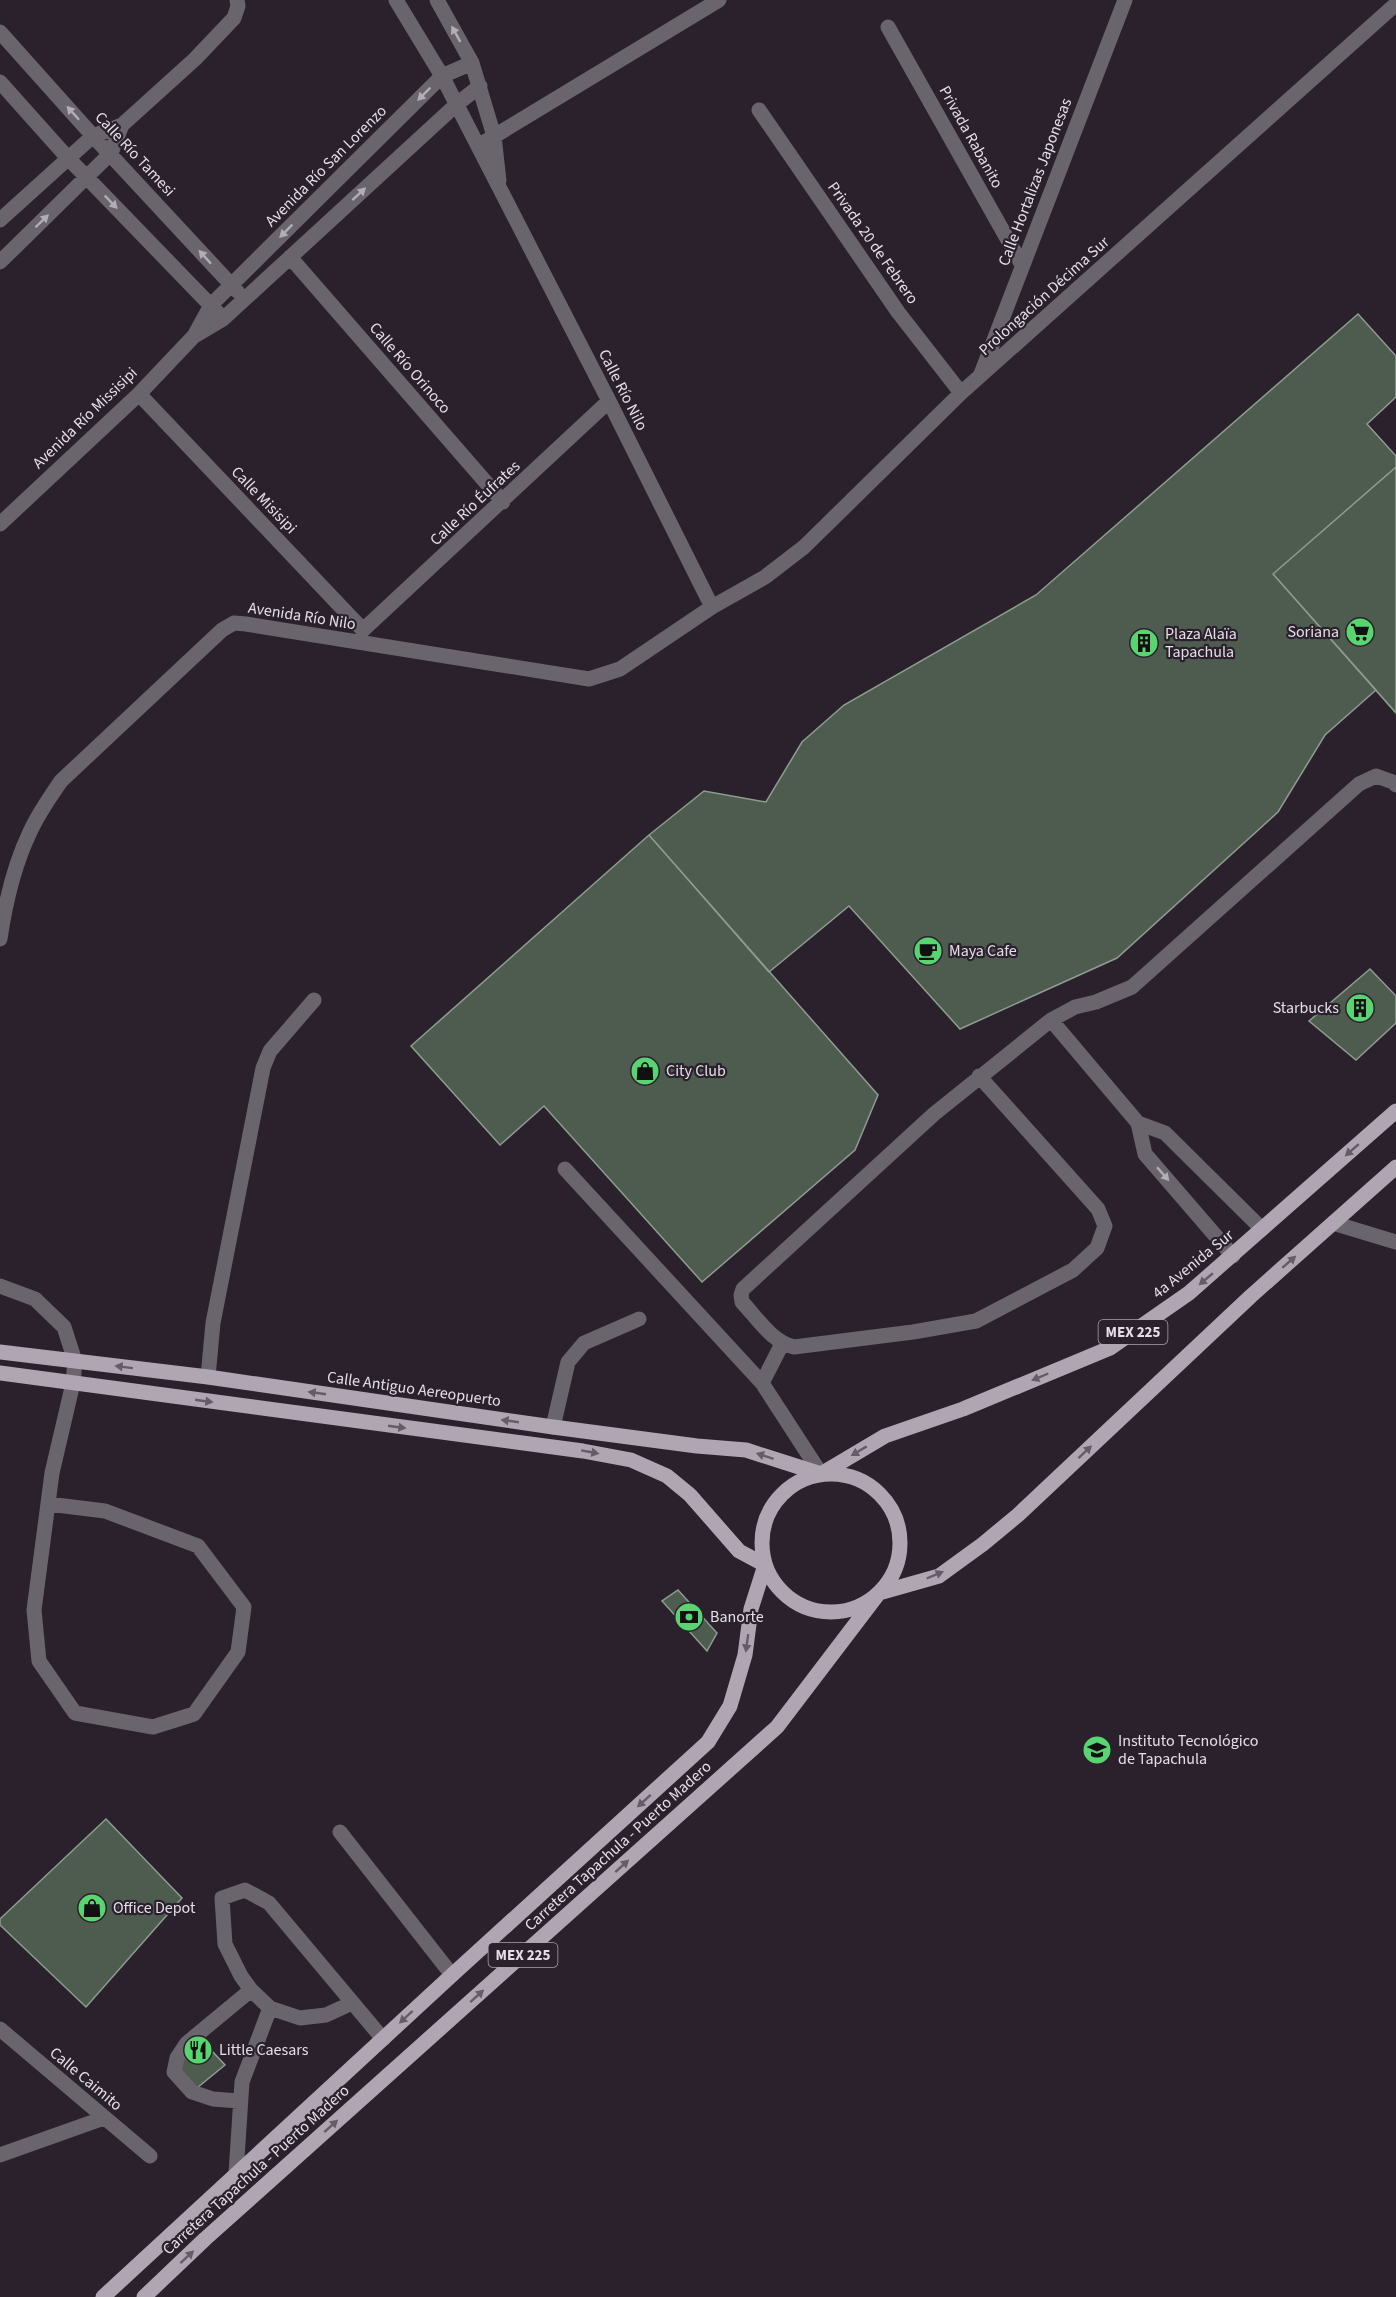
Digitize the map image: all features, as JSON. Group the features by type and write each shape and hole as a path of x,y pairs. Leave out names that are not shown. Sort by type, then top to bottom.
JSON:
{"main road":[{"name":"4a Avenida Sur","path":"821,1474 885,1436 963,1409 1110,1348 1190,1293 1396,1111"},
{"name":"MEX 225","path":"879,1593 939,1575 983,1544 1018,1515 1251,1296 1396,1167"},
{"name":"Calle Antiguo Aereopuerto","path":"0,1352 208,1377 697,1446 746,1450 821,1474"},
{"path":"0,1373 583,1451 631,1460 667,1476 696,1501 739,1551 765,1566"},
{"path":"821,1474 843,1474 863,1481 881,1494 894,1512 900,1533 900,1555 892,1575 879,1593 860,1606 838,1612 815,1610 794,1601 776,1586 765,1566 761,1542 766,1518 778,1497 797,1482 821,1474"},
{"name":"Carretera Tapachula - Puerto Madero","path":"103,2297 708,1742 730,1706 745,1655 751,1609 765,1566"},
{"name":"Carretera Tapachula - Puerto Madero","path":"144,2297 205,2239 777,1727 879,1593"}],"street":[{"path":"0,220 67,157 93,136 122,125 195,59 234,18 238,6 237,0"},
{"name":"Calle Río Nilo","path":"396,0 457,104 712,608"},
{"name":"Calle Río Nilo","path":"437,0 472,63 480,86 494,136 500,190"},
{"path":"478,146 719,0"},
{"name":"Calle Hortalizas Japonesas","path":"980,376 1125,0"},
{"name":"Prolongación Décima Sur","path":"712,608 765,577 804,547 961,393 1396,4"},
{"name":"Privada Rabanito","path":"888,27 1022,265"},
{"name":"Calle Río Tamesi","path":"0,32 245,299"},
{"name":"Avenida Río San Lorenzo","path":"211,306 442,76 472,63"},
{"path":"0,82 67,157 223,319 457,104 480,86"},
{"name":"Privada 20 de Febrero","path":"759,110 898,312 961,393"},
{"path":"0,262 111,153 122,125"},
{"name":"Calle Río Orinoco","path":"290,257 503,502"},
{"name":"Avenida Río Missisipi","path":"0,524 139,394 194,336 211,306"},
{"name":"Avenida Río Missisipi","path":"194,336 223,319"},
{"name":"Calle Misisipi","path":"139,394 363,637"},
{"name":"Calle Río Éufrates","path":"363,637 609,401"},
{"name":"Avenida Río Nilo","path":"0,939 2,909 29,832 61,780 222,630 234,623 363,637 590,679 620,669 712,608"},
{"path":"979,1076 1098,1209 1105,1226 1097,1248 1073,1270 976,1321 794,1347 782,1344 742,1302 743,1289 934,1114 979,1076 1051,1020 1075,1007 1096,1002 1132,987 1359,784 1376,776 1396,785"},
{"path":"208,1377 213,1323 263,1068 270,1051 314,1000"},
{"path":"1051,1020 1138,1123 1145,1154 1233,1256"},
{"path":"1138,1123 1165,1133 1263,1229"},
{"path":"565,1169 762,1383 821,1474"},
{"path":"1334,1223 1396,1242"},
{"path":"0,1286 35,1299 64,1327 75,1361 73,1383 52,1473 34,1610 39,1662 75,1713 153,1727 194,1714 238,1652 244,1606 198,1546 105,1511 48,1504"},
{"path":"553,1427 567,1362 584,1343 639,1318"},
{"path":"762,1383 782,1344"},
{"path":"340,1832 452,1975"},
{"path":"352,2003 326,2015 300,2018 270,2008 251,1990 241,1976 225,1944 222,1898 245,1890 268,1903 352,2003 382,2039"},
{"path":"239,2102 213,2099 192,2092 174,2072 177,2058 187,2043 251,1990"},
{"path":"236,2173 242,2082 270,2008"},
{"name":"Calle Caimito","path":"0,2029 150,2156"},
{"path":"0,2155 104,2118"}],"building":[{"name":"Plaza Alaïa Tapachula","path":"1358,314 1396,356 1396,397 1367,424 1396,456 1396,467 1273,574 1376,690 1325,735 1278,812 1117,958 960,1029 849,906 769,972 649,835 704,791 766,802 802,742 844,705 1036,595"},
{"name":"Soriana","path":"1396,467 1396,713 1273,574"},
{"name":"City Club","path":"649,835 878,1095 855,1150 702,1282 544,1106 500,1145 411,1046"},
{"name":"Starbucks","path":"1370,969 1396,996 1396,1023 1356,1060 1309,1021"},
{"name":"Banorte","path":"678,1590 717,1633 707,1651 662,1601"},
{"name":"Office Depot","path":"106,1819 182,1898 86,2007 0,1925 0,1919"},
{"name":"Little Caesars","path":"197,2035 225,2065 192,2092 169,2068"}],"place":[{"name":"Soriana","path":"1360,632"},
{"name":"Plaza Alaïa Tapachula","path":"1144,643"},
{"name":"Maya Cafe","path":"928,951"},
{"name":"Starbucks","path":"1360,1008"},
{"name":"City Club","path":"645,1071"},
{"name":"Banorte","path":"689,1617"},
{"name":"Instituto Tecnológico de Tapachula","path":"1097,1750"},
{"name":"Office Depot","path":"92,1908"},
{"name":"Little Caesars","path":"198,2050"}]}
